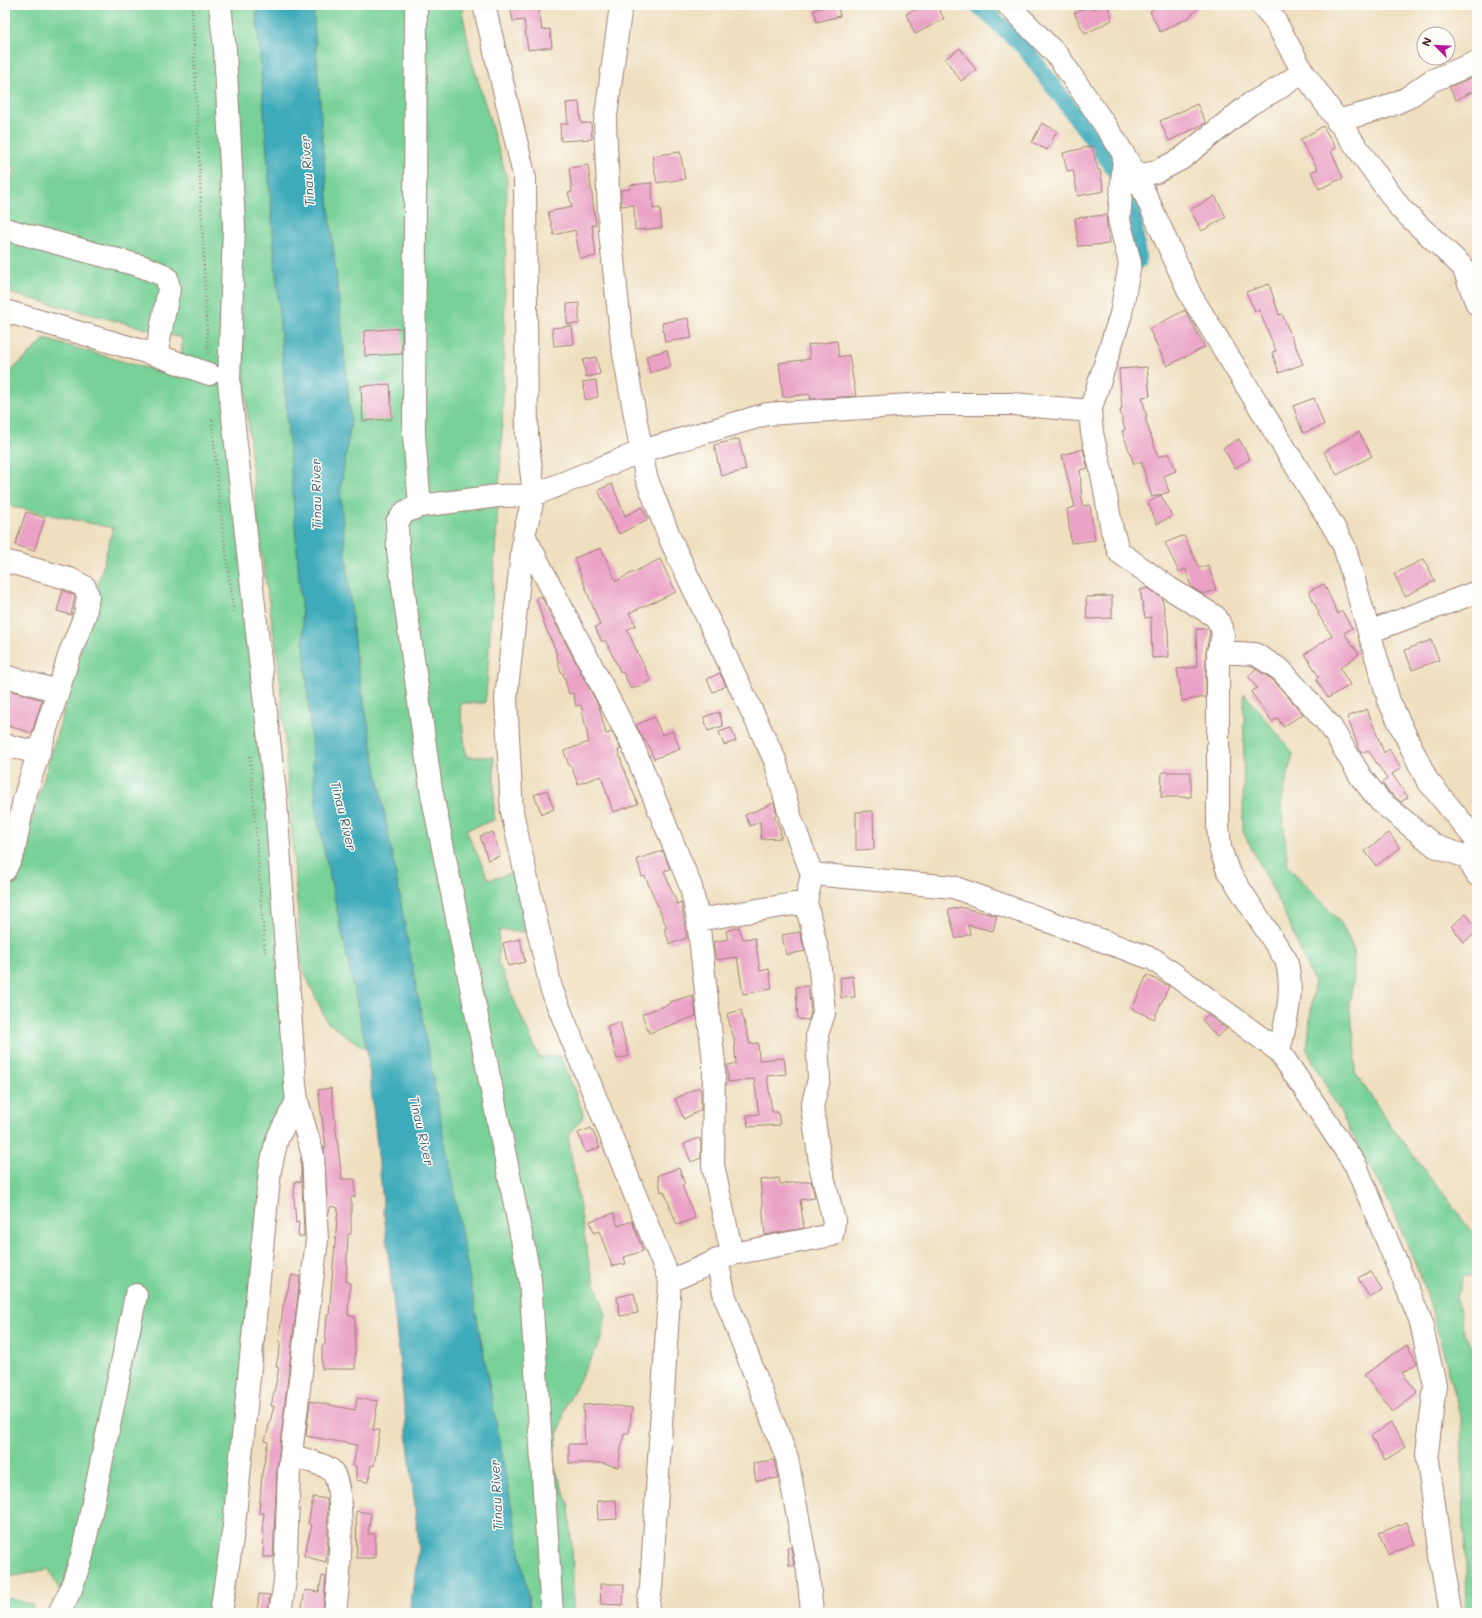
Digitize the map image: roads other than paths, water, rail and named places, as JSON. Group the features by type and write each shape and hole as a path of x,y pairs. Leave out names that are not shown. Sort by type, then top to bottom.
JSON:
{"street":[{"path":"220,5 225,50 234,226 229,382 276,802 297,1101 313,1155 317,1240 291,1455 285,1581 280,1613"},
{"path":"416,5 414,435 420,506"},
{"path":"484,5 525,179 527,436 534,495 524,535 506,698 512,812 551,988 670,1281 651,1587 647,1613"},
{"path":"621,5 605,123 610,232 622,343 646,477 671,541 775,760 791,819 812,874 806,902 818,958 824,1013 817,1034 819,1078 812,1107 820,1169 834,1221 832,1235 724,1257 670,1281"},
{"path":"1008,5 1058,56 1113,137 1137,176 1191,296 1344,546 1389,701 1427,780 1477,841"},
{"path":"1262,5 1274,19 1303,72 1401,209 1463,268 1477,304"},
{"path":"1337,121 1390,106 1407,98 1431,81 1477,62"},
{"path":"1137,176 1156,172 1181,159 1250,104 1279,88 1303,72"},
{"path":"1124,157 1119,220 1130,262 1121,314 1090,411 1092,433 1102,474 1112,530 1119,552 1169,588 1216,617 1222,628 1223,638 1218,652 1218,825 1220,848 1228,871 1286,960 1291,975 1290,1000 1279,1051"},
{"path":"5,229 141,266 167,278 169,289 156,355"},
{"path":"5,311 156,355 209,374"},
{"path":"552,1613 530,1279 431,790 398,550 397,522 405,512 420,506 498,496 534,495 642,451 767,414 928,404 1013,404 1090,411"},
{"path":"524,535 632,744 691,886 698,920 714,1063 713,1165 724,1257 725,1297 787,1458 808,1572 812,1613"},
{"path":"5,561 70,579 85,587 88,596 85,615 58,691 24,799 14,851 5,870"},
{"path":"1369,632 1477,592"},
{"path":"1218,652 1255,654 1281,670 1331,727 1361,777 1380,801 1435,846 1467,857 1477,875"},
{"path":"5,676 58,691"},
{"path":"5,745 39,753"},
{"path":"812,874 953,887 1153,958 1279,1051 1356,1166 1420,1320 1435,1386 1426,1453 1443,1570 1451,1613"},
{"path":"698,920 806,902"},
{"path":"221,1613 234,1525 270,1170 277,1139 297,1101"},
{"path":"59,1613 71,1589 82,1556 136,1295"},
{"path":"291,1455 332,1470 336,1479 341,1520 339,1582 335,1613"}],"water":[{"name":"Tinau River","path":"256,5 313,5 323,149 351,422 340,492 355,653 531,1613 409,1613 419,1548 367,1050 317,816"}],"waterway":[{"path":"978,5 1024,47 1116,171"},
{"path":"1131,207 1133,213 1138,261"}]}
